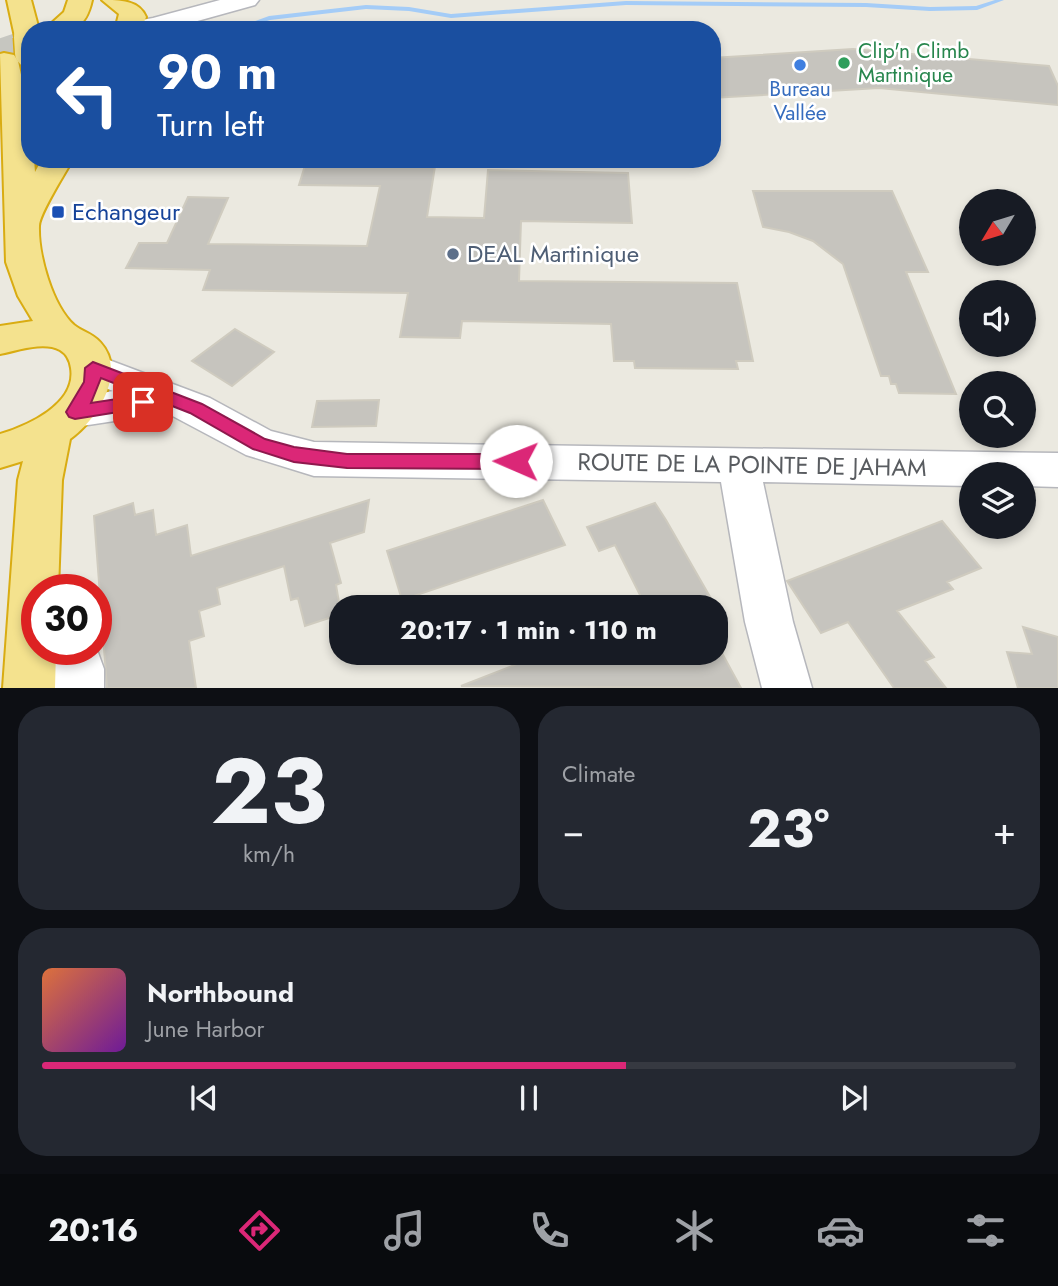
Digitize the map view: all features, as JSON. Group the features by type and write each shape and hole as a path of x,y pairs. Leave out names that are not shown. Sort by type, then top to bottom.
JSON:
{"highway":[{"path":"19,0 15,52 21,99"},
{"path":"68,21 76,15 80,0"},
{"path":"21,132 24,262 36,296 61,335"},
{"path":"22,222 53,168"},
{"path":"0,340 40,333 61,335 84,347 93,368 93,382 86,397 63,421 31,442 0,451"},
{"path":"29,688 40,480 63,421"}],"street":[{"path":"169,21 247,0"},
{"name":"ROUTE DE LA POINTE DE JAHAM","path":"93,368 196,409 260,444 314,459 1058,470"},
{"name":"ROUTE DE LA POINTE DE JAHAM","path":"63,421 166,398"},
{"path":"739,465 769,622 787,688"},
{"path":"38,530 50,574"},
{"path":"78,665 79,688"}],"building":[{"path":"853,49 1049,66 1058,86 1058,105 879,88 721,97 721,57"},
{"path":"304,168 435,168 427,217 484,218 488,170 628,173 632,223 521,221 519,281 737,283 753,361 736,361 738,369 635,368 634,361 614,361 611,324 462,321 460,338 400,337 408,293 203,290 210,270 126,268 139,243 167,243 188,197 228,198 208,244 367,246 380,186 299,185"},
{"path":"753,191 892,191 928,272 906,272 956,394 899,393 896,384 891,384 889,376 881,376 843,264 813,241 789,232 763,227"},
{"path":"235,329 274,352 232,386 192,361"},
{"path":"379,400 376,426 312,427 317,401"},
{"path":"369,500 364,532 330,543 341,583 336,585 338,595 329,595 329,618 305,626 298,598 291,600 284,566 217,588 220,604 199,611 204,636 189,641 196,688 107,688 105,665 112,665 112,574 98,574 94,516 133,503 135,515 153,510 156,535 187,525 191,556"},
{"path":"543,500 565,545 417,595 400,595 387,551"},
{"path":"655,503 709,595 640,595 615,545 599,551 587,527"},
{"path":"942,521 981,568 947,582 953,589 897,611 934,657 925,661 946,688 894,688 848,622 821,633 787,581"},
{"path":"1023,627 1058,637 1058,688 1018,688 1007,652 1032,654"},
{"path":"728,664 741,688 461,686 514,665"}],"waterway":[{"path":"260,21 366,7 409,9 451,16 626,3 866,5 930,9 977,8 1001,0"}],"tunnel":[{"path":"0,53 21,46"},
{"path":"0,54 21,50"}],"place":[{"name":"Clip'n Climb Martinique","path":"844,63"},
{"name":"Bureau Vallée","path":"800,65"},
{"name":"Echangeur","path":"58,212"},
{"name":"DEAL Martinique","path":"453,254"}],"route":[{"path":"143,402 75,412 93,382 93,368 196,409 226,428 274,450 314,459 516,461"}]}
